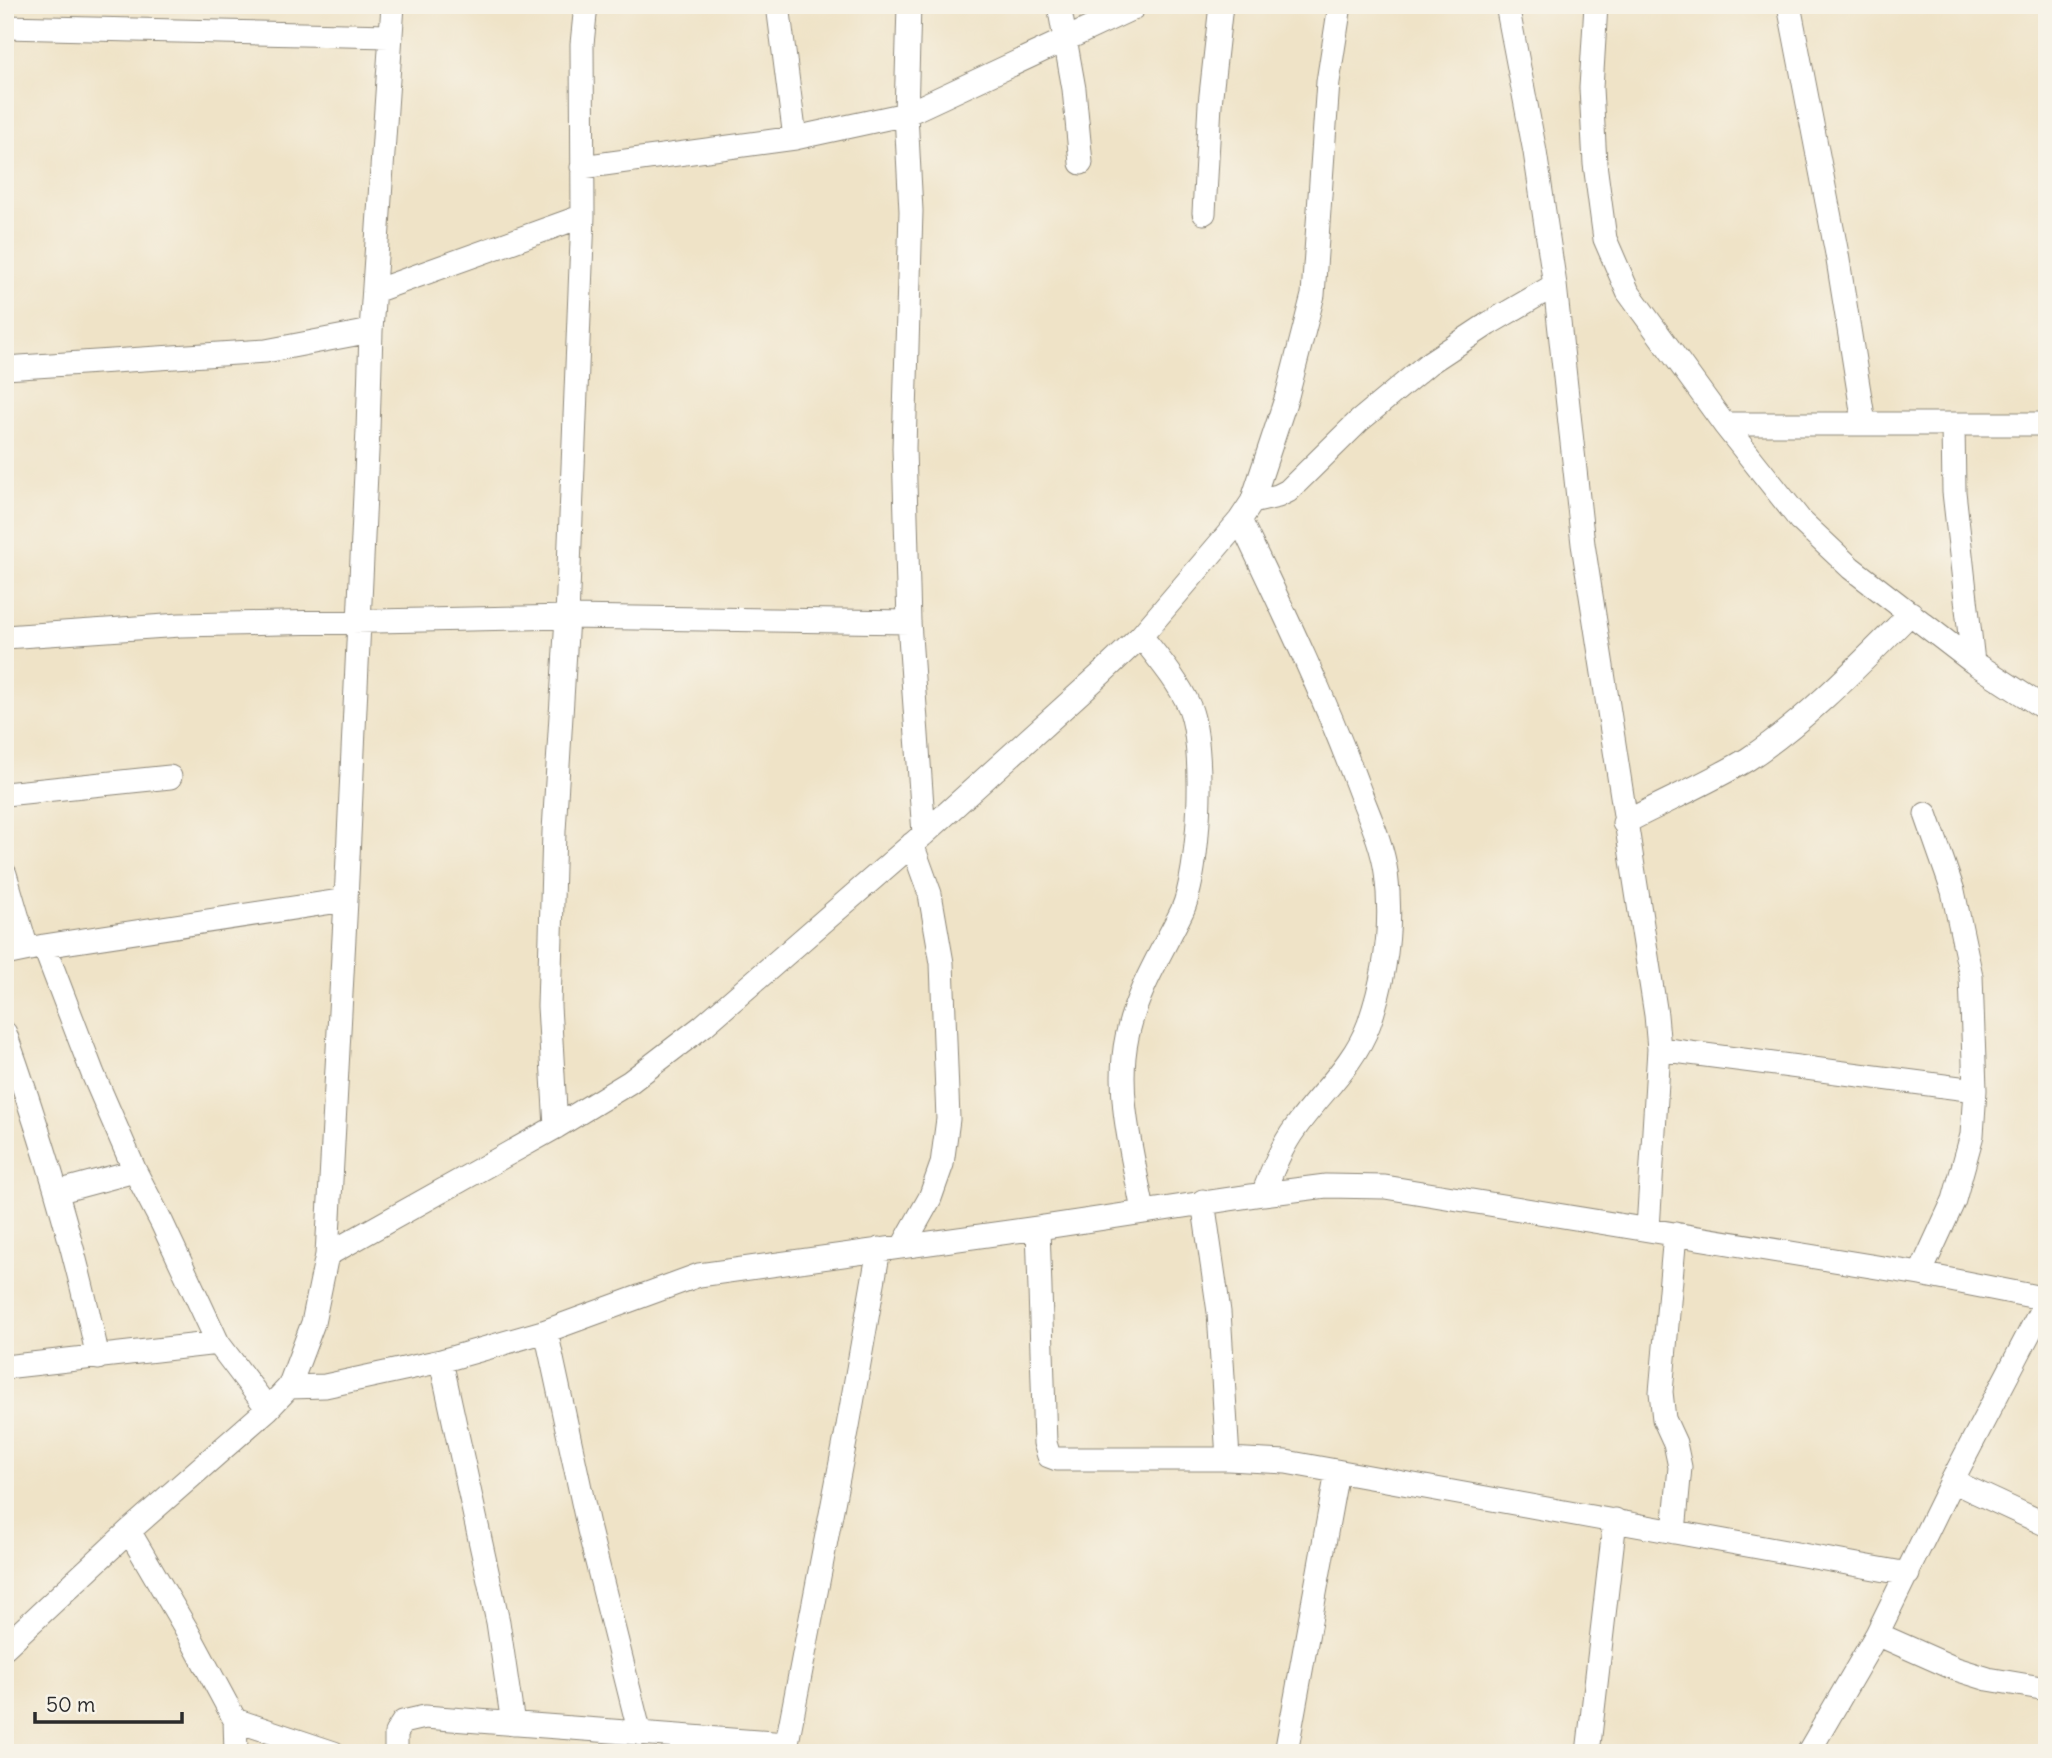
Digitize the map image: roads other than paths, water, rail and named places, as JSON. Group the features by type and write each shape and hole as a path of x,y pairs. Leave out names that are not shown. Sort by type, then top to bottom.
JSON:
{"street":[{"path":"5,1647 289,1387 313,1323 327,1255 371,331 393,5"},
{"path":"556,1127 549,1006 554,831 567,617 583,216 582,44 586,5"},
{"path":"778,5 795,138"},
{"path":"903,1246 930,1198 942,1164 948,1119 942,963 918,839 909,622 904,448 911,211 906,114 909,5"},
{"path":"1059,5 1074,89 1081,163"},
{"path":"1203,213 1210,104 1221,5"},
{"path":"327,1255 556,1127 630,1082 704,1026 918,839 1141,636 1246,511 1287,396 1313,295 1328,82 1340,5"},
{"path":"1507,5 1535,152 1555,285 1583,544 1625,823 1647,948 1659,1049 1648,1228"},
{"path":"1596,5 1591,88 1595,164 1605,239 1628,292 1724,424 1800,520 1851,568 1973,662 2047,712"},
{"path":"1789,5 1837,254 1864,423"},
{"path":"582,167 795,138 906,114 1133,8"},
{"path":"5,27 389,36"},
{"path":"375,291 583,216"},
{"path":"1246,511 1288,491 1358,422 1429,363 1488,324 1555,285"},
{"path":"5,368 266,351 371,331"},
{"path":"1724,424 2047,424"},
{"path":"1952,425 1954,492 1973,662"},
{"path":"1246,511 1345,753 1379,844 1386,871 1389,920 1385,969 1368,1026 1347,1065 1296,1127 1281,1152 1263,1194"},
{"path":"1625,823 1747,759 1811,708 1911,613"},
{"path":"5,637 180,625 567,617 909,622"},
{"path":"1141,636 1166,669 1189,707 1198,738 1199,798 1195,857 1183,908 1154,965 1127,1037 1125,1099 1143,1211"},
{"path":"5,794 170,777"},
{"path":"1920,1274 1954,1200 1972,1135 1975,1090 1971,976 1953,891 1926,814"},
{"path":"5,874 25,949 93,1074 135,1171 218,1343 268,1409"},
{"path":"25,949 346,900"},
{"path":"5,1033 57,1192 85,1294 98,1358"},
{"path":"1659,1049 1975,1090"},
{"path":"57,1192 135,1171"},
{"path":"289,1387 325,1386 441,1361 546,1331 699,1275 1038,1228 1203,1201 1326,1186 1385,1187 1648,1228 1920,1274 2047,1299 1952,1481 1877,1634 1811,1752"},
{"path":"1203,1201 1219,1312 1228,1459"},
{"path":"1038,1228 1045,1443 1049,1456 1057,1459 1228,1459 1286,1462 1908,1574"},
{"path":"1674,1532 1680,1467 1675,1443 1664,1419 1661,1392 1675,1234"},
{"path":"396,1753 396,1733 403,1722 425,1717 786,1749 879,1249"},
{"path":"546,1331 589,1530 640,1734"},
{"path":"5,1367 218,1343"},
{"path":"441,1361 498,1622 513,1724"},
{"path":"1286,1753 1338,1472"},
{"path":"1952,1481 2047,1525"},
{"path":"1588,1753 1615,1520"},
{"path":"129,1531 235,1720 236,1753"},
{"path":"1877,1634 1955,1669 1977,1676 2047,1689"},
{"path":"235,1720 334,1753"}]}
